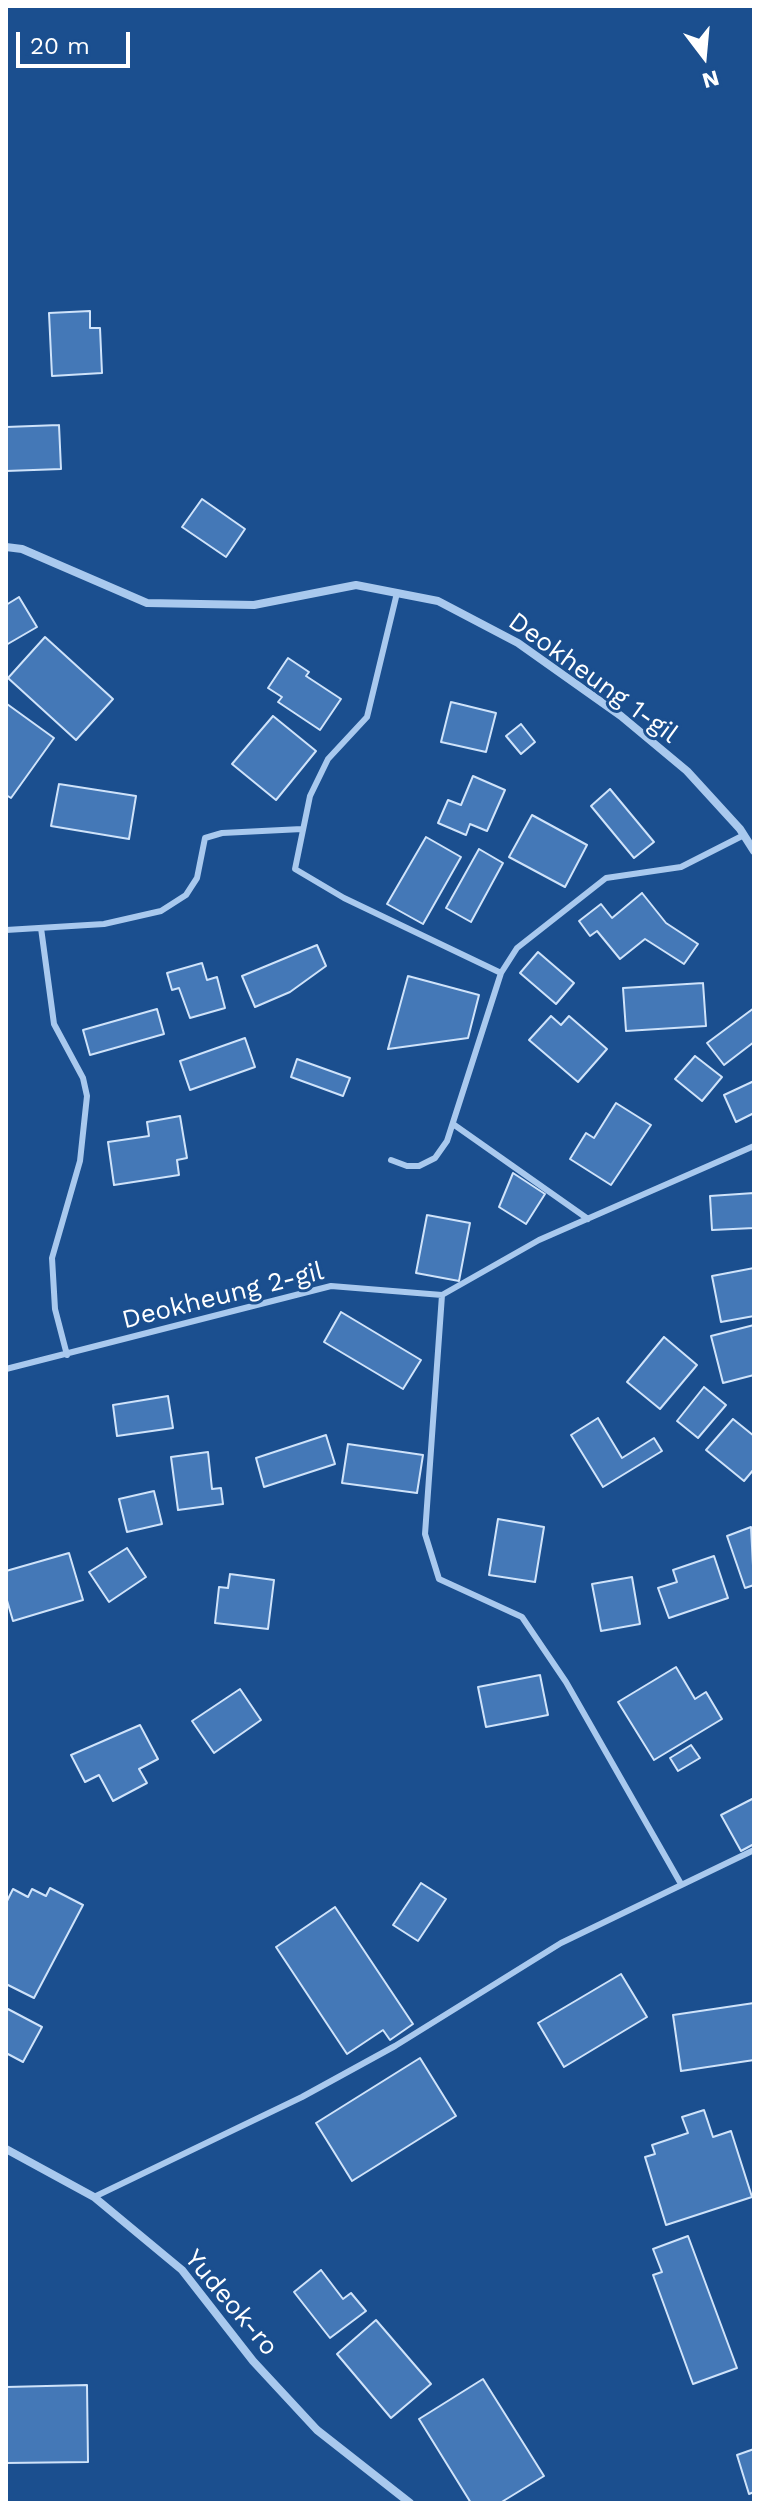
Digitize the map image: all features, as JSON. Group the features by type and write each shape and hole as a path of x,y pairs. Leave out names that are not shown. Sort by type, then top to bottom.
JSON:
{"street":[{"name":"Deokheung 1-gil","path":"6,547 22,549 147,603 254,605 356,585 438,601 518,643 621,716 687,771 744,835 754,851"},
{"name":"Yudeok-ro","path":"6,2149 94,2197 182,2270 253,2361 317,2430 410,2503"}],"lane":[{"path":"397,593 367,717 328,759 310,796 295,869 344,898 501,973"},
{"path":"6,930 131,919 177,903 197,878 205,838 222,833 302,829"},
{"path":"391,1160 407,1166 419,1166 435,1158 453,1124 501,973 517,948 606,878 681,867 744,835"},
{"path":"41,928 54,1024 83,1078 87,1096 80,1161 52,1258 55,1309 67,1355"},
{"path":"453,1124 588,1219"},
{"path":"681,1884 566,1682 522,1617 439,1579 425,1534 442,1295 539,1240 754,1146"},
{"name":"Deokheung 2-gil","path":"6,1369 331,1286 442,1295"},
{"path":"94,2197 302,2097 395,2046 561,1943 754,1850"}],"building":[{"path":"90,311 90,328 100,328 102,373 52,376 49,313"},
{"path":"59,425 61,469 6,471 6,427"},
{"path":"202,499 245,529 226,557 182,527"},
{"path":"19,597 37,627 6,645 6,605"},
{"path":"45,637 113,699 76,740 8,678"},
{"path":"288,658 309,672 306,676 341,699 320,730 278,702 282,697 268,688"},
{"path":"451,702 496,713 486,752 441,742"},
{"path":"7,704 54,738 11,798 6,795"},
{"path":"273,716 316,751 276,800 232,764"},
{"path":"521,724 535,742 521,754 506,736"},
{"path":"473,776 505,790 487,831 470,824 466,835 438,823 448,800 461,805"},
{"path":"59,784 136,796 129,839 51,826"},
{"path":"610,789 654,842 634,858 591,806"},
{"path":"532,815 587,845 565,887 509,857"},
{"path":"426,837 461,857 423,924 387,904"},
{"path":"479,849 503,863 471,922 446,908"},
{"path":"642,893 666,923 698,944 684,964 645,939 620,959 597,931 590,936 579,921 601,904 612,918"},
{"path":"317,945 326,966 290,992 255,1007 242,976"},
{"path":"538,952 574,983 556,1004 520,973"},
{"path":"202,963 207,980 217,977 225,1008 190,1018 179,988 172,990 167,973"},
{"path":"408,976 479,995 468,1038 388,1049"},
{"path":"703,983 706,1026 626,1031 623,988"},
{"path":"754,1008 754,1042 724,1065 707,1043"},
{"path":"157,1009 164,1034 90,1055 83,1030"},
{"path":"551,1016 561,1025 569,1016 607,1049 578,1082 529,1040"},
{"path":"245,1038 255,1067 190,1090 180,1061"},
{"path":"695,1056 722,1077 702,1101 675,1079"},
{"path":"297,1059 350,1078 343,1096 291,1077"},
{"path":"754,1081 754,1113 736,1122 724,1095"},
{"path":"616,1103 651,1125 611,1185 570,1159 586,1133 594,1138"},
{"path":"180,1116 187,1158 177,1160 179,1175 114,1185 108,1142 149,1136 147,1122"},
{"path":"513,1173 545,1194 526,1224 499,1207"},
{"path":"754,1193 754,1228 712,1230 710,1196"},
{"path":"427,1215 470,1223 459,1281 416,1273"},
{"path":"754,1268 754,1316 721,1322 712,1276"},
{"path":"341,1312 421,1360 403,1389 324,1342"},
{"path":"754,1325 754,1375 723,1383 711,1336"},
{"path":"664,1337 697,1365 660,1409 627,1382"},
{"path":"704,1387 726,1405 698,1438 677,1421"},
{"path":"168,1396 173,1428 117,1436 113,1405"},
{"path":"598,1418 622,1458 654,1438 662,1451 603,1487 571,1435"},
{"path":"733,1419 754,1436 754,1469 744,1481 706,1450"},
{"path":"326,1435 335,1464 264,1487 256,1458"},
{"path":"348,1444 423,1455 417,1493 342,1483"},
{"path":"208,1452 212,1489 221,1488 223,1504 178,1510 171,1457"},
{"path":"154,1491 162,1524 127,1532 119,1499"},
{"path":"498,1519 544,1527 535,1582 489,1575"},
{"path":"751,1527 754,1585 745,1588 727,1536"},
{"path":"127,1548 146,1577 109,1602 89,1572"},
{"path":"69,1553 83,1600 13,1621 6,1597 6,1571"},
{"path":"714,1556 728,1598 669,1618 658,1588 677,1582 673,1570"},
{"path":"230,1574 274,1580 268,1629 215,1623 219,1587 228,1588"},
{"path":"632,1577 640,1624 601,1631 592,1584"},
{"path":"676,1667 695,1699 706,1692 722,1719 654,1760 618,1702"},
{"path":"540,1675 548,1715 486,1727 478,1687"},
{"path":"240,1689 261,1720 214,1753 192,1721"},
{"path":"140,1725 158,1759 139,1769 147,1783 113,1801 99,1775 85,1782 71,1755"},
{"path":"691,1745 700,1758 678,1771 670,1758"},
{"path":"754,1798 754,1844 741,1851 721,1815"},
{"path":"421,1883 446,1899 418,1941 393,1925"},
{"path":"50,1888 83,1905 34,1998 6,1984 6,1903 13,1889 28,1897 32,1889 46,1896"},
{"path":"335,1907 413,2024 390,2040 383,2030 347,2054 276,1947"},
{"path":"621,1974 647,2017 564,2067 538,2023"},
{"path":"754,2003 754,2060 681,2071 673,2015"},
{"path":"6,2008 42,2027 23,2062 6,2053"},
{"path":"420,2058 456,2116 352,2181 316,2123"},
{"path":"704,2110 713,2137 731,2131 752,2197 666,2225 645,2157 655,2154 652,2145 688,2133 682,2117"},
{"path":"688,2236 737,2368 693,2384 653,2275 662,2272 653,2249"},
{"path":"321,2270 343,2299 351,2293 366,2311 330,2338 294,2292"},
{"path":"376,2320 431,2384 391,2418 337,2354"},
{"path":"483,2379 544,2476 500,2503 471,2503 419,2419"},
{"path":"87,2385 88,2462 6,2463 6,2387"},
{"path":"754,2449 754,2492 749,2494 737,2455"}]}
